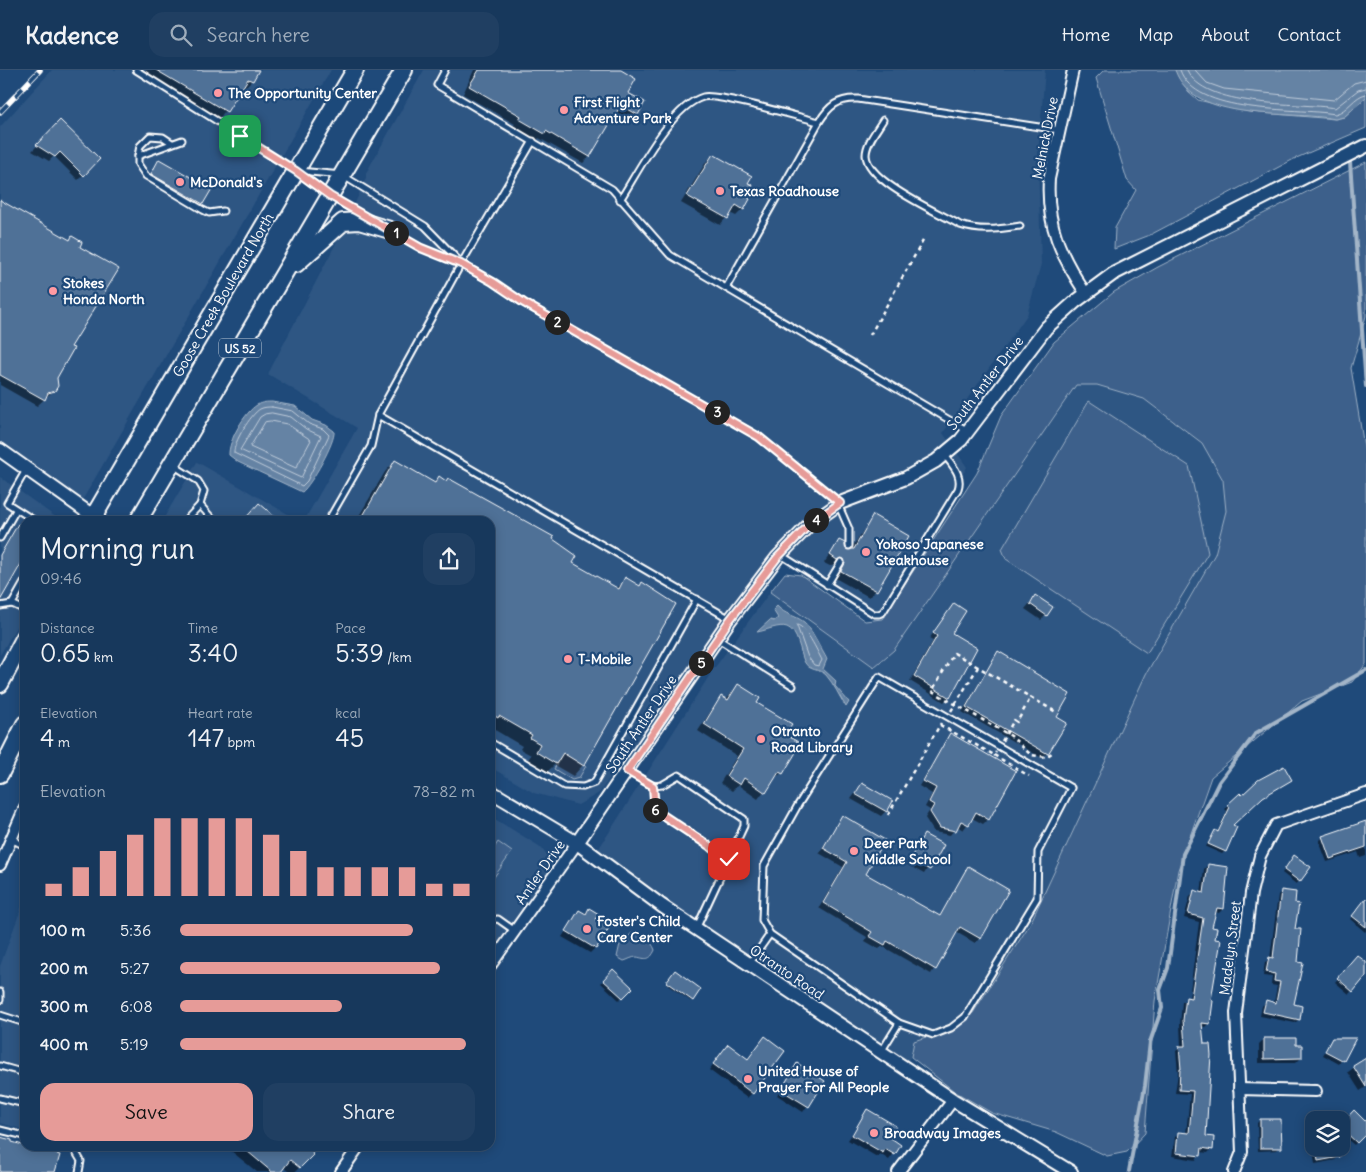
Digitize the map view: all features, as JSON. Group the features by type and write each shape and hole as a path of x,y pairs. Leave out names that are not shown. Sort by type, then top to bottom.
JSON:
{"highway":[{"name":"Goose Creek Boulevard North","path":"97,516 355,70"},
{"name":"US 52","path":"141,516 404,70"},
{"path":"281,278 343,222 359,220 390,230"},
{"path":"0,684 20,646"},
{"path":"0,774 20,734"}],"street":[{"name":"Melnick Drive","path":"1073,70 1049,179 1051,218 1056,242 1086,294"},
{"name":"South Antler Drive","path":"577,843 730,619 781,555 809,525 839,504 906,478 944,454 968,431 1046,328 1113,274 1366,146"},
{"path":"0,450 90,516"},
{"name":"Otranto Road","path":"495,794 577,843 696,929 953,1100 1071,1172"},
{"name":"Madelyn Street","path":"1234,1172 1242,1152 1236,1013 1251,893 1260,856 1276,825 1366,794"},
{"path":"0,865 20,818"},
{"name":"Antler Drive","path":"495,959 577,843"},
{"path":"1239,1089 1316,1091"},
{"path":"898,1172 953,1100"},
{"path":"341,1172 356,1151"}],"lane":[{"path":"136,70 296,171 330,196 421,248 461,264 493,282 524,303 759,437 839,504 850,529 849,546"},
{"path":"445,70 437,85 612,189 670,255 968,431"},
{"path":"620,200 664,131 693,102 705,96 722,98 819,122"},
{"path":"726,288 819,122 835,103 851,99 1060,130"},
{"path":"883,120 869,142 866,154 869,167 881,180 966,227 990,230 1020,226"},
{"path":"172,143 163,137 150,136 140,146 138,164 146,176 209,213 223,211"},
{"path":"138,156 182,140"},
{"path":"331,516 372,446 378,415 461,264 533,141"},
{"path":"296,171 342,174 425,226 461,264"},
{"path":"378,415 730,619"},
{"path":"781,555 874,614 879,614 958,489 960,482 958,474 944,454"},
{"path":"172,464 198,481 204,490 200,505 189,516"},
{"path":"26,516 16,510 7,501 27,469"},
{"path":"200,505 210,516"},
{"path":"0,538 16,510"},
{"path":"827,585 840,562"},
{"path":"12,604 20,590"},
{"path":"495,745 564,786 583,787 594,783 697,599"},
{"path":"0,606 12,604 20,608"},
{"path":"717,638 793,686"},
{"path":"879,677 1072,788 1038,852 1037,898 965,1017 951,1028 933,1035 899,1022 770,934 762,920 764,866 798,805 879,677"},
{"path":"627,771 653,786 662,785 679,775 744,819 744,826 696,929"},
{"path":"653,786 655,810 729,859"},
{"path":"11,839 20,844"},
{"path":"495,919 498,919 515,931"},
{"path":"748,964 770,934"},
{"path":"0,992 0,1000"},
{"path":"0,1015 20,1021"},
{"path":"881,1052 899,1022"},
{"path":"0,1066 20,1072"},
{"path":"0,1098 20,1103"},
{"path":"0,1130 20,1135"},
{"path":"75,1151 81,1161 79,1172"}],"path":[{"path":"870,335 924,239"},
{"path":"978,667 954,653 932,691 1011,736 1031,754 1046,757 1052,753"},
{"path":"994,755 1029,776"}],"shaded area":[{"path":"52,70 331,70 79,506 0,450 0,127"},
{"path":"424,70 1045,70 1038,154 1041,264 1027,315 943,433 967,467 882,614 877,617 862,613 771,554 599,793 578,805 534,793 495,770 495,516 307,516 357,428 268,374 347,222 366,178 366,173"},
{"path":"1104,70 1175,70 1188,91 1198,100 1249,112 1335,119 1344,117 1366,97 1366,128 1294,159 1150,235 1114,249 1115,228 1136,190 1127,180 1096,78"},
{"path":"1366,162 1366,316 1351,368 1366,459 1366,664 1352,682 1302,701 1211,777 1178,870 1155,1001 1145,1133 1127,1152 1107,1156 1056,1132 992,1113 954,1091 911,1057 914,1041 938,1033 973,1013 1030,924 1146,674 1215,554 1226,511 1223,480 1202,443 1144,399 1097,385 1076,385 894,650 874,667 770,592 785,573 801,575 865,621 882,619 977,473 1001,416 1054,342 1114,292 1158,267"},
{"path":"1076,385 1097,385 1144,399 1202,443 1223,480 1226,511 1215,554 1146,674 1030,924 973,1013 938,1033 915,1041 911,1057 902,1066 594,856 713,670 770,592 874,667 894,650"},
{"path":"1089,401 1189,466 1208,553 1147,653 1006,559 1002,549"},
{"path":"197,462 291,516 165,516"},
{"path":"0,477 54,516 20,516 20,621 0,655"},
{"path":"563,753 586,766 579,778 572,780 554,769"},
{"path":"495,819 539,846 557,864 495,948"},
{"path":"498,842 512,852 495,876 495,846"},
{"path":"20,912 20,1129 0,1123 0,966"},
{"path":"632,933 642,936 649,941 655,950 649,958 635,957 624,961 617,957 620,944"}],"water":[{"path":"1175,70 1366,70 1366,97 1344,117 1335,119 1245,111 1222,107 1202,99 1185,87"},
{"path":"272,402 295,406 312,420 326,425 334,431 331,444 322,463 302,492 238,462 229,455 234,435 247,414 259,404"},
{"path":"777,606 804,622 809,628 827,659 823,669 836,681 835,686 849,702 846,707 826,675 806,664 791,629 780,626 757,632 770,620 774,621 778,618 773,610"}],"building":[{"name":"The Opportunity Center","path":"156,70 259,70 253,81 248,79 227,112"},
{"name":"First Flight Adventure Park","path":"479,70 621,70 636,79 628,93 645,102 638,115 621,105 590,157 546,131 545,134 519,119 521,116 469,86"},
{"path":"60,120 100,159 84,176 60,152 55,157 36,145"},
{"name":"Texas Roadhouse","path":"713,154 752,176 748,183 753,185 747,197 750,199 744,210 736,205 728,219 687,196"},
{"name":"McDonald's","path":"159,159 201,183 202,181 213,187 203,204 151,174"},
{"name":"Stokes Honda North","path":"0,200 70,240 72,236 82,242 80,247 119,269 71,347 74,348 57,378 58,386 55,391 48,393 45,400 0,375"},
{"name":"T-Mobile","path":"395,460 435,483 439,476 446,481 448,478 554,537 553,539 577,556 573,563 619,589 625,577 640,586 642,582 676,604 584,766 563,753 556,764 536,752 540,744 530,738 532,735 499,716 498,718 495,716 495,516 363,516"},
{"path":"259,503 274,516 247,516"},
{"name":"Yokoso Japanese Steakhouse","path":"873,515 909,536 877,591 841,571 845,563 844,559 837,560 830,555 839,540 845,543 846,549 854,549"},
{"path":"18,524 20,525 20,566 0,601 0,555"},
{"path":"1035,595 1053,607 1047,616 1030,604"},
{"path":"954,603 966,611 952,633 977,648 950,698 914,676 937,636 933,633"},
{"path":"998,651 1070,694 1057,717 1067,723 1048,754 966,707"},
{"name":"Otranto Road Library","path":"738,684 760,698 757,703 792,724 785,734 801,744 783,774 779,772 766,793 744,778 740,785 726,776 743,749 704,724 721,696 728,700"},
{"path":"950,733 1016,771 989,820 976,812 969,825 961,821 956,831 940,828 930,812 934,805 929,802 936,788 923,781"},
{"path":"1284,766 1292,780 1263,797 1233,825 1237,827 1226,852 1208,844 1215,830 1218,832 1230,807 1227,805 1240,793 1242,795 1258,780"},
{"name":"Deer Park Middle School","path":"862,783 893,801 887,812 855,794"},
{"path":"842,815 885,840 866,874 940,916 968,866 1009,890 981,939 960,927 936,970 887,941 885,945 869,936 872,932 823,903 847,862 823,848"},
{"path":"1366,821 1366,847 1330,859 1322,836"},
{"path":"924,834 944,845 930,870 910,859"},
{"path":"1294,855 1311,867 1300,882 1284,870"},
{"path":"1208,864 1228,867 1224,909 1217,908 1212,927 1217,928 1215,939 1221,940 1211,1000 1213,1001 1210,1024 1202,1023 1204,1044 1210,1044 1211,1055 1206,1136 1214,1137 1213,1150 1202,1148 1201,1156 1176,1153 1178,1132 1189,1133 1193,1091 1179,1090 1181,1069 1179,1046 1185,1046 1183,1020 1186,997 1191,998 1203,918 1188,914 1194,890 1204,893"},
{"path":"1281,890 1296,892 1295,903 1299,904 1295,929 1301,929 1298,962 1303,963 1294,1004 1302,1006 1300,1020 1263,1012 1266,1000 1276,1003 1280,982 1274,981 1275,974 1266,972 1269,957 1273,958"},
{"path":"1366,898 1366,927 1352,916"},
{"name":"Foster's Child Care Center","path":"589,908 599,914 595,919 609,928 596,949 566,931 579,910 586,914"},
{"path":"1357,955 1366,962 1366,976 1353,992 1337,978"},
{"path":"613,969 633,988 623,998 603,980"},
{"path":"675,970 701,989 693,1001 666,982"},
{"name":"United House of Prayer For All People","path":"765,1036 785,1051 753,1094 713,1064 728,1044 748,1059"},
{"path":"1264,1038 1296,1038 1296,1045 1302,1045 1302,1058 1264,1059"},
{"path":"1332,1038 1356,1038 1344,1061 1325,1051"},
{"path":"1366,1058 1366,1087 1353,1066"},
{"path":"797,1063 825,1081 809,1107 781,1090"},
{"name":"Broadway Images","path":"867,1109 896,1126 891,1138 901,1145 895,1155 885,1149 883,1153 852,1135"},
{"path":"1354,1110 1366,1122 1366,1134 1357,1143 1350,1136 1350,1114"},
{"path":"1260,1119 1281,1119 1282,1148 1260,1148"},
{"path":"0,1137 20,1144 20,1151 45,1151 60,1155 55,1172 0,1172"},
{"path":"247,1151 314,1151 313,1155 300,1168 290,1160 281,1172 272,1172"},
{"path":"1317,1156 1340,1157 1318,1161"}],"waterway":[{"path":"1350,162 1366,386"},
{"path":"1129,1171 1145,1086 1150,1042 1162,1008 1160,990 1168,968 1183,854 1219,782 1256,733 1366,670"}],"railway":[{"path":"0,112 40,70"}],"place":[{"name":"The Opportunity Center","path":"218,93"},
{"name":"First Flight Adventure Park","path":"564,110"},
{"name":"McDonald's","path":"180,182"},
{"name":"Texas Roadhouse","path":"720,191"},
{"name":"Stokes Honda North","path":"53,291"},
{"name":"Yokoso Japanese Steakhouse","path":"866,552"},
{"name":"T-Mobile","path":"568,659"},
{"name":"Otranto Road Library","path":"761,739"},
{"name":"Deer Park Middle School","path":"854,851"},
{"name":"Foster's Child Care Center","path":"587,929"},
{"name":"United House of Prayer For All People","path":"748,1079"},
{"name":"Broadway Images","path":"874,1133"}],"route":[{"path":"240,136 296,171 330,196 421,248 461,264 493,282 524,303 759,437 840,503 809,525 777,558 729,621 627,771 653,786 655,810 729,859"}]}
